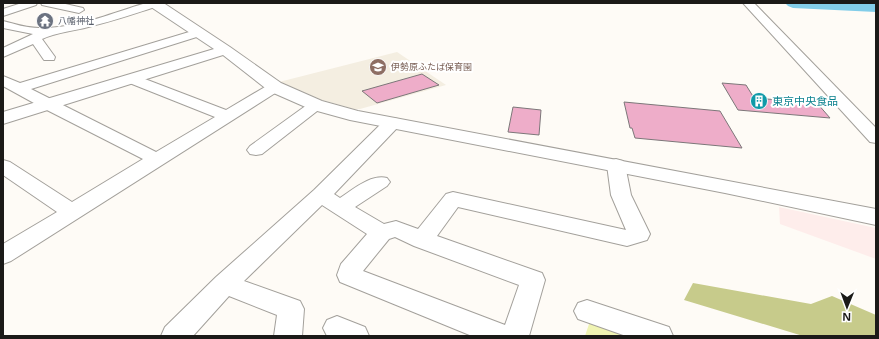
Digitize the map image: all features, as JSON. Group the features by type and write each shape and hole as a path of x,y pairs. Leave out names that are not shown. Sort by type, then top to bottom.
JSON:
{"street":[{"path":"3,7 16,8 32,3"},
{"path":"46,3 78,10"},
{"path":"16,8 6,21 25,31 49,31 97,21 153,4 225,50 275,87 316,105 357,116 616,165 876,218"},
{"path":"750,4 876,138"},
{"path":"3,52 49,31"},
{"path":"20,88 199,33"},
{"path":"32,40 36,40 49,57"},
{"path":"3,118 225,50"},
{"path":"132,79 228,116"},
{"path":"3,80 20,88 48,105 157,159"},
{"path":"3,255 275,87"},
{"path":"259,144 316,105"},
{"path":"175,336 225,284 330,201 392,123"},
{"path":"422,240 453,199 627,238 639,234 621,195 616,165"},
{"path":"3,166 72,212"},
{"path":"330,201 380,182"},
{"path":"330,201 381,233"},
{"path":"503,336 350,275 350,270 381,233 396,229 422,240 533,280 515,336"},
{"path":"225,284 291,309 288,336"},
{"path":"587,311 659,336"}],"shaded area":[{"name":"伊勢原ふたば保育園","path":"397,52 446,85 360,109 354,109 322,100 279,82"},
{"path":"779,207 876,228 876,259 780,224"}],"green space":[{"path":"693,283 811,304 832,296 876,315 876,336 803,336 684,300"},
{"path":"591,318 639,336 585,336"}],"building":[{"path":"422,74 439,85 377,103 362,91"},
{"name":"東京中央食品","path":"722,83 746,85 754,98 817,103 830,118 738,110"},
{"path":"624,102 720,111 742,148 635,138 632,128 630,128"},
{"path":"513,107 541,110 539,135 508,132"}],"waterway":[{"path":"793,3 876,7"}],"place":[{"name":"八幡神社","path":"45,21"},
{"name":"伊勢原ふたば保育園","path":"378,67"},
{"name":"東京中央食品","path":"759,101"}]}
